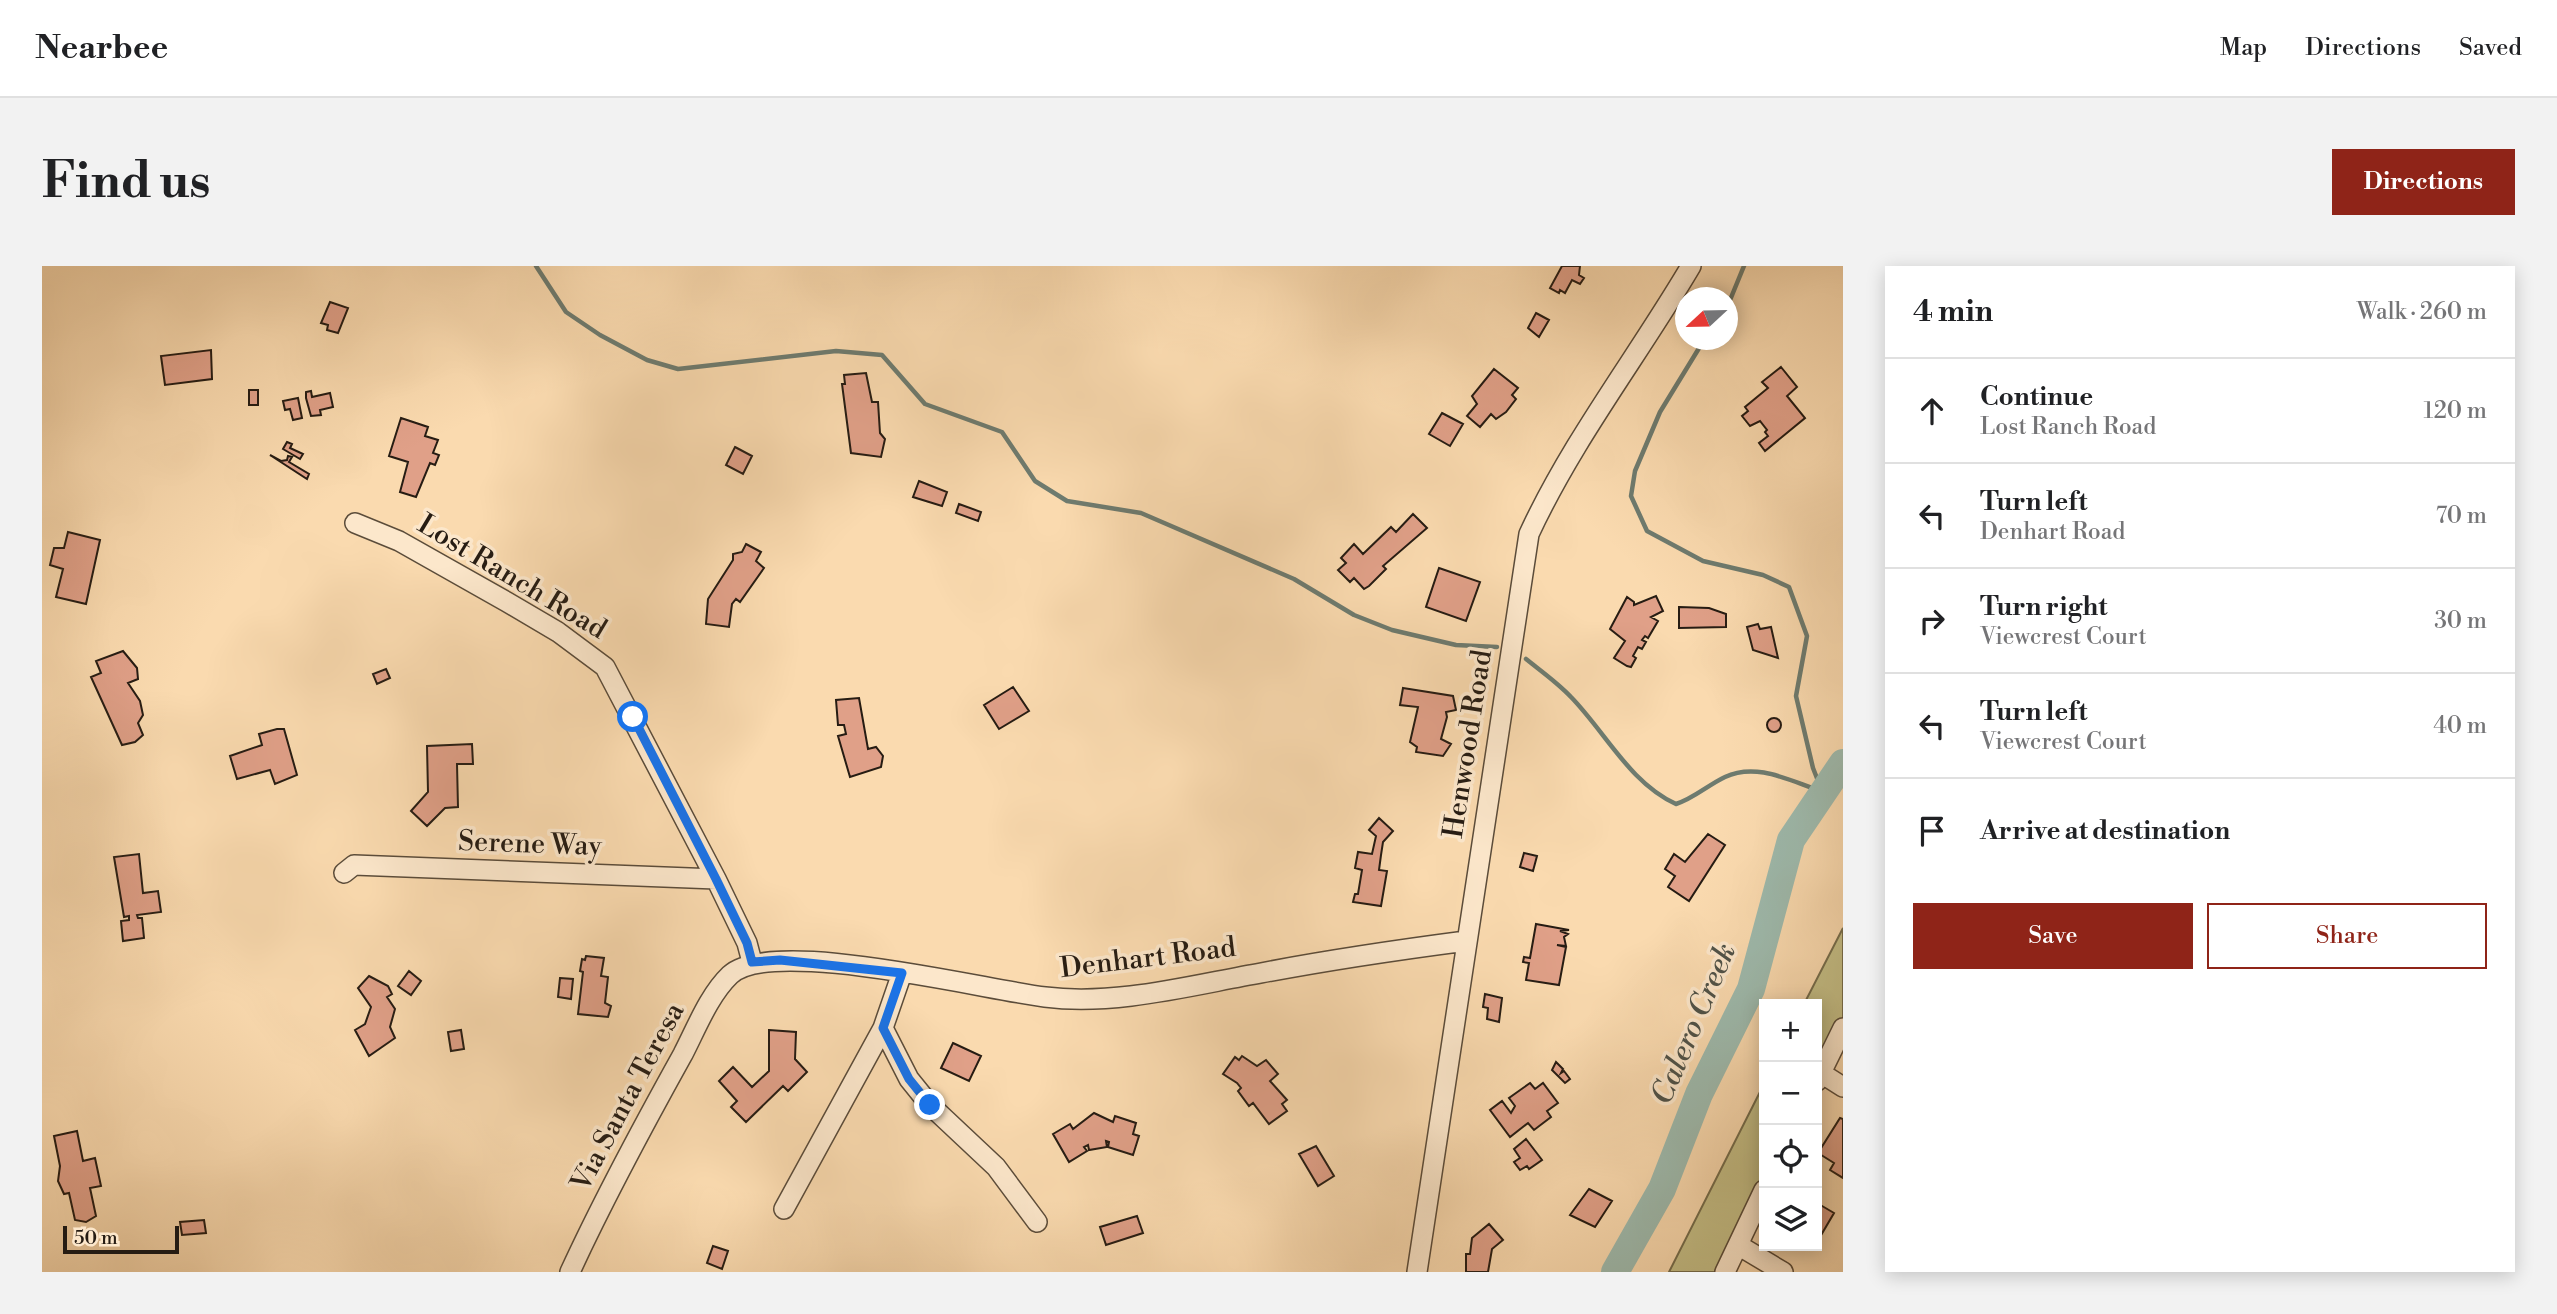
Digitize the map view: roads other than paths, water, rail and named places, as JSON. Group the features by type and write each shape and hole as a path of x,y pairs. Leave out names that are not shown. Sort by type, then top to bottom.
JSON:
{"street":[{"name":"Henwood Road","path":"1417,1272 1529,534 1542,506 1607,395 1691,266"},
{"name":"Lost Ranch Road","path":"355,523 399,541 507,601 558,632 605,667 716,879 747,943 752,962"},
{"name":"Serene Way","path":"344,873 354,865 716,879"},
{"name":"Denhart Road","path":"752,962 780,960 902,973 1046,998 1093,998 1183,987 1342,958 1466,940"},
{"name":"Via Santa Teresa","path":"570,1272 636,1140 710,1004 730,974 752,962"},
{"path":"784,1209 883,1028 902,973"},
{"path":"883,1028 909,1079 930,1105 996,1167 1037,1222"},
{"path":"1822,1071 1843,1028"},
{"path":"1822,1078 1843,1087"},
{"path":"1724,1272 1759,1201"},
{"path":"1738,1245 1783,1272"}],"waterway":[{"path":"536,266 566,312 600,335 647,360 678,369 836,351 882,355 925,404 1002,432 1035,481 1067,501 1141,513 1294,579 1354,615 1392,630 1456,645 1497,647"},
{"path":"1735,287 1744,266"},
{"path":"1698,350 1660,412 1635,471 1631,496 1647,531 1703,561 1763,575 1789,587 1807,636 1796,696 1813,768 1822,791"},
{"path":"1526,659 1571,697 1645,783 1676,804 1725,777 1749,771 1773,775 1821,791"},
{"name":"Calero Creek","path":"1615,1272 1662,1189 1699,1094 1751,989 1791,840 1843,763"}]}
